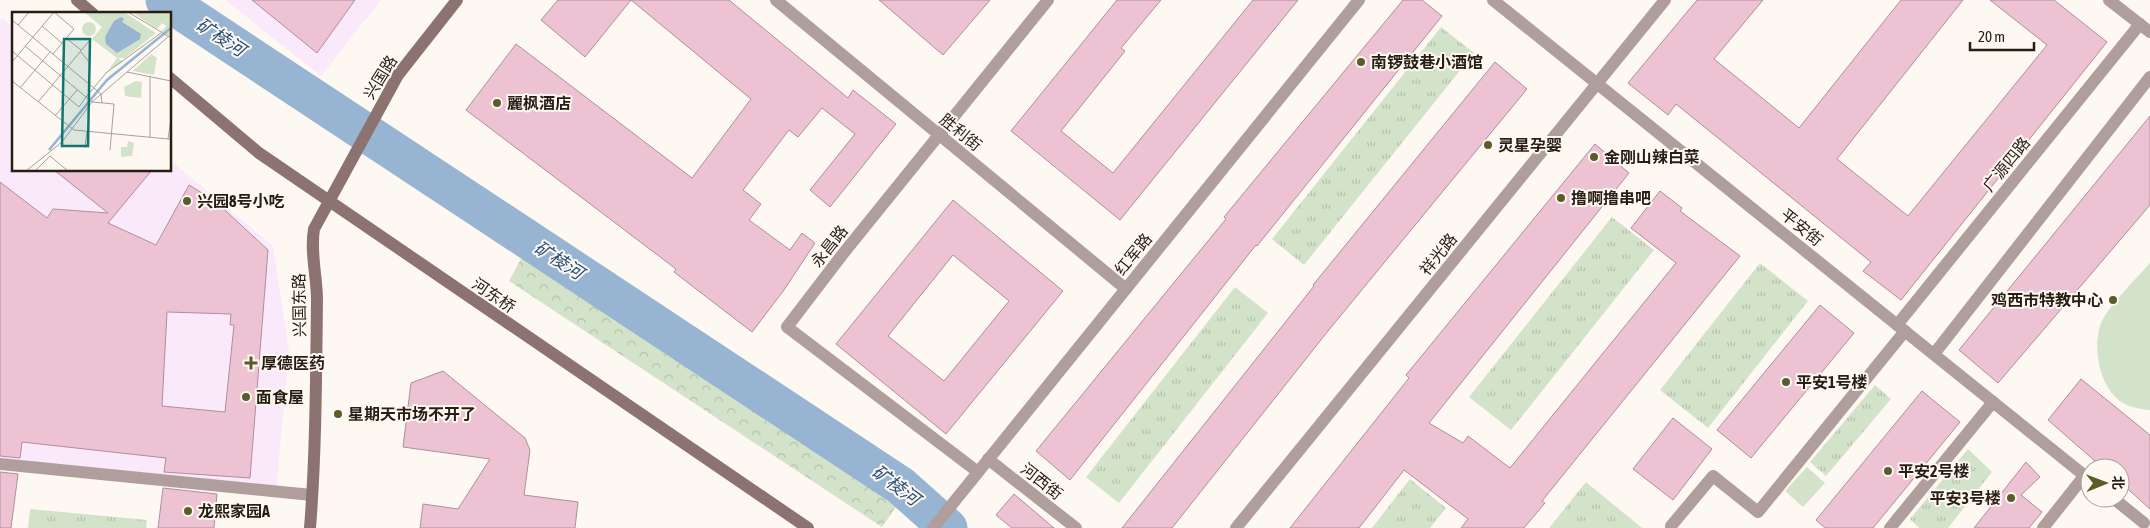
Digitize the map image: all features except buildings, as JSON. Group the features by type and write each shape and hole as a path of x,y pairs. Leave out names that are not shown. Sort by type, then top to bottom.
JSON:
{"main road":[{"path":"77,0 91,12"},
{"name":"兴国路","path":"341,178 398,75 457,0"},
{"name":"河东桥","path":"171,79 259,153 808,528"},
{"name":"兴国东路","path":"310,528 315,460 317,286 312,238 314,229 341,178"}],"street":[{"name":"胜利街","path":"776,0 1126,288"},
{"name":"永昌路","path":"978,472 787,327 1048,0"},
{"name":"红军路","path":"933,528 1359,0"},
{"name":"平安街","path":"1493,0 2080,471"},
{"name":"祥光路","path":"1236,528 1665,0"},
{"path":"2109,0 2145,28"},
{"name":"广源四路","path":"1671,526 1713,476 1758,512 1901,328 2145,28"},
{"path":"1934,354 2150,77"},
{"path":"1890,528 1993,402"},
{"name":"河西街","path":"988,460 1076,528"},
{"path":"0,464 312,495"},
{"path":"2043,528 2080,485"},
{"path":"2125,508 2144,523"}],"shaded area":[{"path":"225,0 381,0 321,76"},
{"path":"2,18 12,26 12,171 171,171 171,161 273,246 289,351 276,491 0,461 0,21"}],"green space":[{"path":"1441,27 1474,53 1304,265 1272,239"},
{"path":"1612,217 1654,250 1511,430 1469,397"},
{"path":"522,257 898,504 882,527 509,281"},
{"path":"1760,263 1808,301 1708,428 1660,390"},
{"path":"2150,263 2150,410 2148,410 2129,406 2112,393 2105,383 2101,372 2097,348 2100,326 2103,319 2115,302"},
{"path":"1235,287 1268,313 1119,503 1086,477"},
{"path":"1875,385 1891,399 1826,476 1810,462"},
{"path":"1968,449 1992,472 1948,528 1919,528 1910,519"},
{"path":"1807,467 1825,483 1803,507 1785,491"},
{"path":"1410,479 1446,508 1430,528 1372,528"},
{"path":"1586,482 1642,528 1549,528"},
{"path":"30,509 147,520 146,528 28,528"}],"waterway":[{"name":"矿棱河","path":"165,0 901,486 948,528"}],"place":[{"name":"南锣鼓巷小酒馆","path":"1361,62"},
{"name":"麗枫酒店","path":"497,103"},
{"name":"灵星孕婴","path":"1488,145"},
{"name":"金刚山辣白菜","path":"1594,157"},
{"name":"撸啊撸串吧","path":"1561,198"},
{"name":"兴园8号小吃","path":"187,201"},
{"name":"鸡西市特教中心","path":"2113,300"},
{"name":"厚德医药","path":"251,363"},
{"name":"平安1号楼","path":"1786,382"},
{"name":"面食屋","path":"246,397"},
{"name":"星期天市场不开了","path":"338,414"},
{"name":"平安2号楼","path":"1888,471"},
{"name":"平安3号楼","path":"2011,498"},
{"name":"龙熙家园A","path":"188,511"}]}
